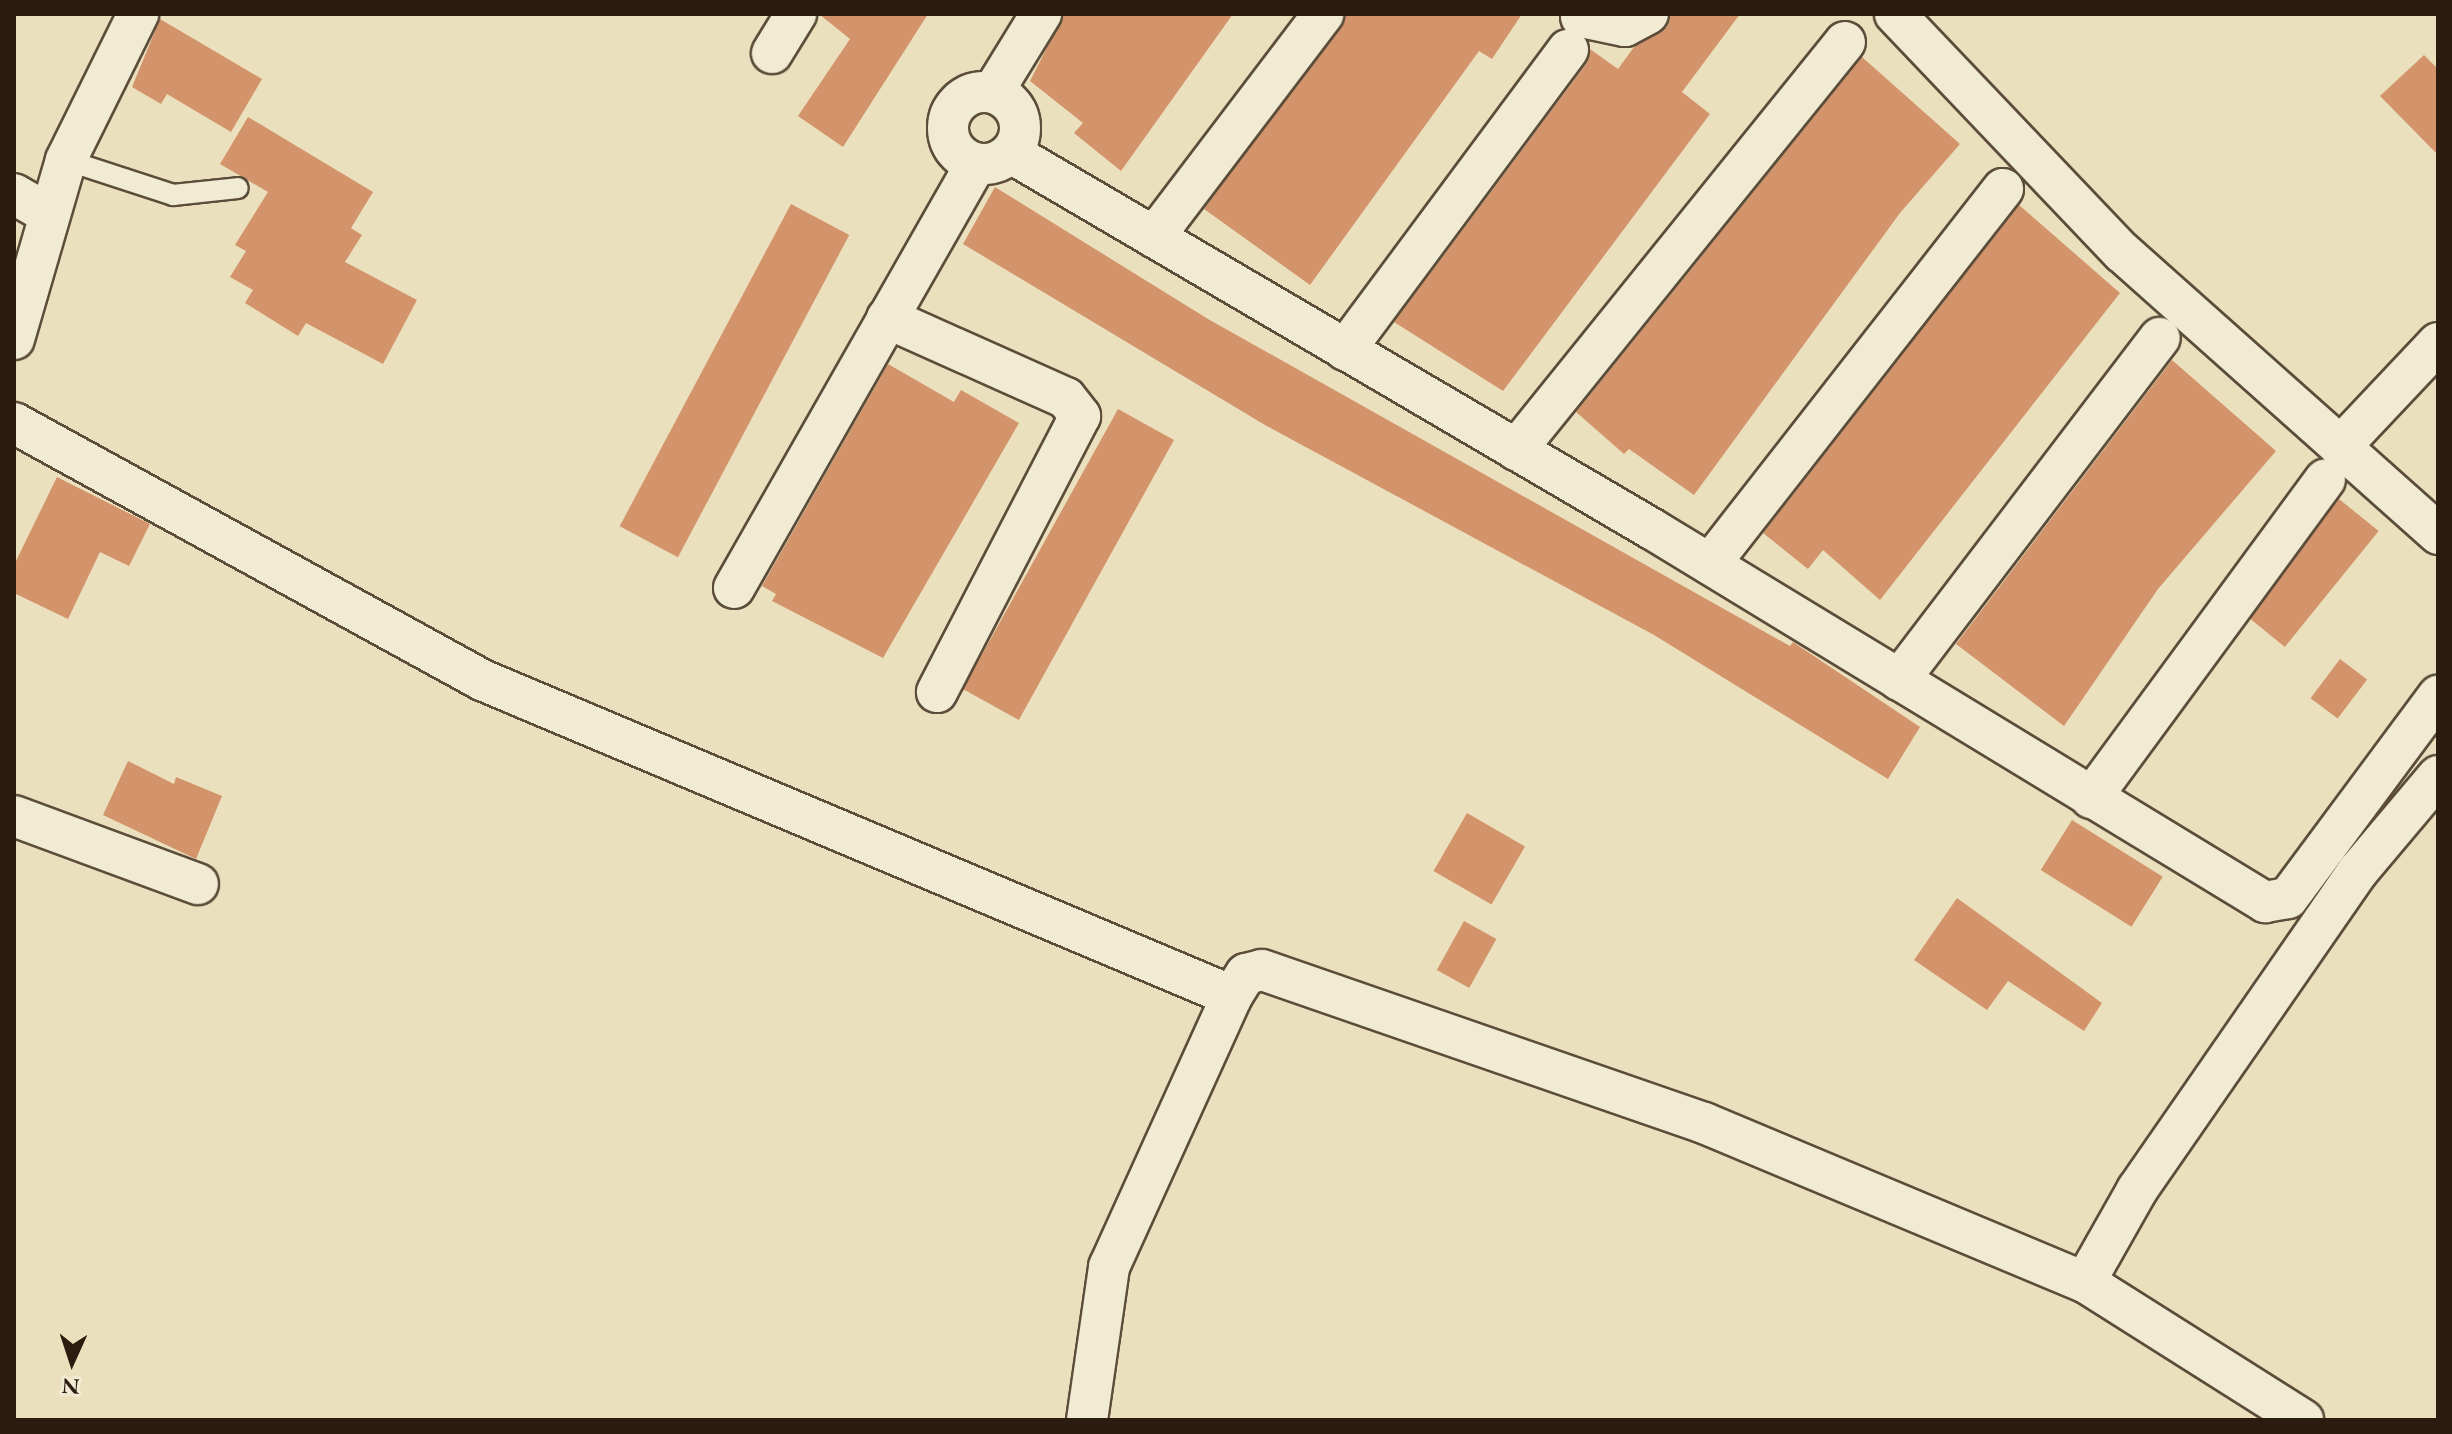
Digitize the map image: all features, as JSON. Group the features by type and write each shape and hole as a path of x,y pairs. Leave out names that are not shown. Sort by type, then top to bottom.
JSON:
{"street":[{"path":"15,332 31,204 66,160 138,14"},
{"path":"772,53 796,14"},
{"path":"993,92 1041,14"},
{"path":"1154,237 1323,14"},
{"path":"1345,350 1574,33 1625,26 1648,14"},
{"path":"1895,14 2122,252 2332,464 2438,534"},
{"path":"1516,450 1845,42"},
{"path":"734,588 887,318 993,158 1019,117 993,92 974,93 948,119 959,154 993,158 1154,237 1710,564 2243,891 2277,903 2438,696"},
{"path":"1710,564 2003,189"},
{"path":"887,318 1066,398 1080,416 937,692"},
{"path":"1899,680 2160,338"},
{"path":"2091,798 2332,464 2438,343"},
{"path":"14,423 482,680 1232,996"},
{"path":"2085,1282 2137,1190 2341,896 2438,776"},
{"path":"14,816 198,884"},
{"path":"1087,1420 1109,1267 1232,996 1246,974 1285,974 1704,1123 2085,1282 2303,1420"}],"lane":[{"path":"66,160 173,195 238,188"}],"building":[{"path":"819,14 928,14 843,147 798,116 850,39"},
{"path":"1064,14 1233,14 1121,171 1074,133 1083,123 1030,81"},
{"path":"1346,14 1522,14 1492,59 1479,51 1310,285 1204,209"},
{"path":"1671,14 1740,14 1682,92 1710,114 1503,391 1394,322 1586,64 1590,49 1618,69 1634,47 1667,27"},
{"path":"160,19 262,79 231,132 167,94 161,104 132,87"},
{"path":"2424,55 2438,69 2438,155 2380,96"},
{"path":"1862,57 1960,144 1900,213 1694,495 1629,449 1624,454 1576,412"},
{"path":"248,117 373,192 351,228 362,235 345,262 417,300 383,364 306,323 298,336 245,303 253,290 230,277 246,251 235,245 268,192 220,164"},
{"path":"995,187 1208,319 1790,646 1793,642 1920,727 1888,779 1654,635 1265,425 963,244"},
{"path":"791,204 849,235 678,557 620,526"},
{"path":"2019,205 2120,293 1880,600 1823,550 1808,569 1763,533"},
{"path":"2172,360 2276,451 2158,589 2064,726 1956,644"},
{"path":"888,364 954,402 961,390 1019,423 883,658 772,601 776,594 762,586"},
{"path":"1118,409 1174,440 1019,720 963,689"},
{"path":"57,477 150,524 129,566 100,552 68,619 14,593 14,565"},
{"path":"2339,499 2379,531 2285,647 2245,615"},
{"path":"2340,659 2367,679 2338,719 2311,698"},
{"path":"128,761 174,784 176,777 222,796 196,859 103,815"},
{"path":"1467,813 1525,846 1492,905 1434,871"},
{"path":"2072,820 2163,877 2131,927 2041,870"},
{"path":"1957,898 2102,1003 2084,1031 2008,981 1987,1010 1914,960"},
{"path":"1464,921 1496,939 1469,988 1437,970"}]}
